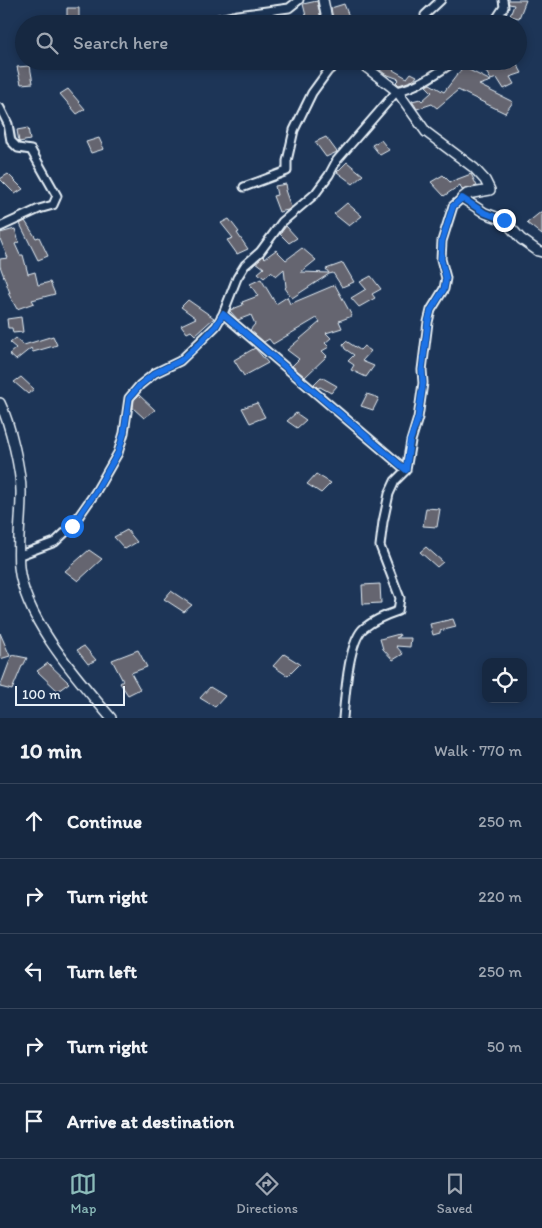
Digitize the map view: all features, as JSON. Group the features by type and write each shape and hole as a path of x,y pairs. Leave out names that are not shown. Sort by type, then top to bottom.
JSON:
{"main road":[{"path":"323,0 326,15"},
{"path":"370,70 397,91 426,132 474,168 485,180 490,190 467,194 462,198 485,213 504,220 522,239 542,252"},
{"path":"0,403 2,417 21,478 19,567 23,585 39,624 86,688 111,718"}],"street":[{"path":"238,15 289,8 299,0"},
{"path":"425,15 441,0"},
{"path":"499,15 504,7 503,0"},
{"path":"244,188 287,172 294,130 312,93 328,70"},
{"path":"20,555 55,542 72,526 95,493 118,453 124,433 129,398 140,385 155,373 180,361 216,326 223,314 237,278 245,266 260,252 282,222 315,194 329,176 337,160 397,91 406,90 442,70"},
{"path":"0,108 8,124 11,141 18,148 31,150 57,196 53,204 0,228"},
{"path":"343,718 351,652 362,629 379,618 398,610 400,598 380,546 389,494 395,481 406,470 410,441 418,418 428,322 431,310 444,289 446,278 441,259 442,241 453,206 462,198"},
{"path":"223,314 406,470"}],"building":[{"path":"508,0 526,0 520,15 510,15 514,5 509,4"},
{"path":"317,1 320,15 306,15 303,4"},
{"path":"344,4 348,15 332,15 331,8"},
{"path":"67,8 79,8 79,15 67,15"},
{"path":"18,70 31,70 33,83 21,84"},
{"path":"380,70 393,70 407,78 411,73 417,76 414,80 399,85 396,82 399,79"},
{"path":"461,70 469,70 491,81 479,85 513,102 505,113 458,90 437,108 432,104 417,109 412,101 420,99 422,101 432,92 426,86 430,84 444,92"},
{"path":"485,70 520,70 522,73 510,77 514,84 504,89 497,78 491,80"},
{"path":"68,89 85,109 77,114 60,94"},
{"path":"28,128 30,140 19,142 17,130"},
{"path":"326,137 337,152 326,157 315,142"},
{"path":"99,138 104,149 91,153 86,142"},
{"path":"381,140 389,150 380,155 372,145"},
{"path":"347,162 363,175 353,184 337,172"},
{"path":"8,174 23,189 15,194 0,179"},
{"path":"471,174 477,186 462,190 460,185 444,196 431,182 443,175 450,182"},
{"path":"286,184 287,190 285,190 291,207 288,210 279,212 273,196 277,195 275,186"},
{"path":"347,203 362,216 349,226 334,214"},
{"path":"542,211 542,235 527,223"},
{"path":"229,219 248,249 237,254 227,240 233,238 221,223"},
{"path":"25,221 36,238 39,237 48,256 38,260 20,224"},
{"path":"286,226 297,238 289,243 280,234"},
{"path":"15,229 19,242 15,244 20,255 23,255 28,274 35,272 38,285 50,282 55,294 32,300 34,303 17,309 8,293 10,293 0,266 0,259 8,258 0,239 0,233"},
{"path":"302,248 316,260 301,272 329,273 326,269 343,263 354,282 342,287 333,273 329,274 292,298 285,288 284,269 276,276 271,272 264,278 258,273 264,268 256,262 263,256 265,258 276,250 286,260"},
{"path":"371,276 381,289 372,294 375,298 359,307 351,298 366,289 360,282"},
{"path":"261,279 276,304 287,297 290,304 335,285 352,316 339,321 342,328 326,333 331,338 325,343 329,347 322,351 327,356 305,377 292,366 299,359 287,350 320,322 317,318 273,344 269,339 264,342 250,330 255,324 251,315 238,320 230,311 243,305 242,302 258,296 250,284"},
{"path":"188,300 214,318 195,335 191,331 187,333 181,325 196,318 181,307"},
{"path":"21,317 23,332 13,333 12,328 8,328 7,319"},
{"path":"53,336 57,345 33,352 31,348 16,360 9,354 16,348 10,343 16,338 24,345"},
{"path":"346,341 360,350 364,346 371,351 362,361 374,366 366,377 351,370 354,365 348,361 354,355 345,349 343,344"},
{"path":"255,348 268,363 244,376 234,360"},
{"path":"21,377 34,389 28,394 14,382"},
{"path":"321,377 337,386 331,393 320,387 318,388 314,384"},
{"path":"367,394 379,398 373,410 361,406"},
{"path":"139,395 155,410 144,418 133,408 134,400"},
{"path":"257,403 265,417 250,423 242,408"},
{"path":"296,413 306,420 297,428 287,421"},
{"path":"316,474 331,483 321,493 307,484"},
{"path":"426,508 440,509 437,527 423,526"},
{"path":"127,530 137,542 125,549 114,537"},
{"path":"426,547 443,562 437,567 420,552"},
{"path":"89,550 102,559 78,581 65,571"},
{"path":"380,584 381,603 363,604 362,585"},
{"path":"171,591 192,605 184,612 164,599"},
{"path":"453,619 456,627 433,635 430,624"},
{"path":"0,633 10,656 0,659"},
{"path":"399,634 400,636 396,638 411,638 410,647 396,646 403,654 393,660 383,649 380,639"},
{"path":"84,646 96,660 88,664 77,650"},
{"path":"138,650 147,667 131,673 140,689 128,695 120,683 123,681 112,660"},
{"path":"284,654 300,664 288,676 273,666"},
{"path":"12,655 27,658 12,690 0,687"},
{"path":"48,663 69,683 58,691 37,671"},
{"path":"210,687 225,696 215,707 200,698"}],"route":[{"path":"72,526 95,493 118,453 124,433 125,414 129,398 140,385 155,373 166,366 180,361 195,348 216,326 223,314 406,470 410,441 418,418 428,322 431,310 444,289 446,278 441,259 442,241 447,221 453,206 462,198 485,213 504,220"}]}
